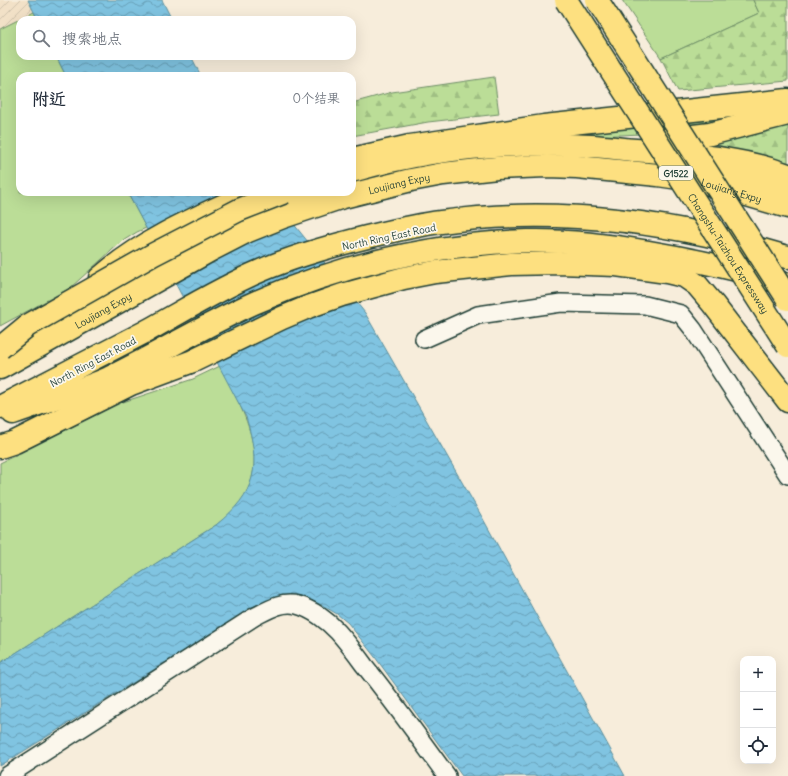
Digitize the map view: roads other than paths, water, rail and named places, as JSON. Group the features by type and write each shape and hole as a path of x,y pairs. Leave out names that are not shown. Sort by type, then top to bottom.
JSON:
{"main road":[{"name":"Changshu-Taizhou Expressway","path":"566,0 788,346"},
{"name":"G1522","path":"597,0 788,299"},
{"path":"356,158 417,145 544,126 788,100"},
{"path":"592,146 710,134 788,114"},
{"path":"356,170 406,158 472,148 542,144 592,146 714,157 775,170 788,175"},
{"path":"356,180 412,166 472,157 522,153 579,153 699,166 754,182 788,194"},
{"name":"Loujiang Expy","path":"356,194 411,180 450,173 497,168 547,166 600,168 658,174 700,181 788,207"},
{"path":"0,343 45,318 77,297 128,255 208,212 244,196"},
{"name":"Loujiang Expy","path":"0,368 248,231 283,217 347,196"},
{"path":"0,354 233,224 286,197"},
{"path":"0,348 27,326 161,251 239,210 286,197"},
{"path":"0,407 144,332 212,294 260,271 305,254 343,243 420,225 470,218 520,215 547,215 608,219 636,222 708,235 788,257"},
{"name":"North Ring East Road","path":"0,411 175,320 262,277 339,247 392,234 484,221 520,220 604,224 688,236 749,249 788,262"},
{"path":"0,418 107,379 242,309 281,292 352,268 406,255 462,246 529,241 560,242 620,247 684,258 758,275 788,285"},
{"path":"0,447 15,442 131,384 167,372 203,357 282,318 308,307 365,288 434,272 511,264 559,263 616,265 678,274 689,279 697,285 713,304 788,401"}],"street":[{"path":"424,339 478,315 561,303 645,306 681,314 788,475"},
{"path":"6,776 254,617 273,607 285,604 297,605 308,609 338,631 387,694 447,776"}],"water":[{"path":"28,0 162,0 170,16 36,16"},
{"path":"58,60 193,60 199,72 64,72"},
{"path":"129,196 271,196 365,313 482,517 625,776 462,776 375,657 348,623 322,605 307,599 290,597 251,609 0,766 0,663 216,525 230,513 247,490 252,477 254,464 253,450 246,417"}]}
